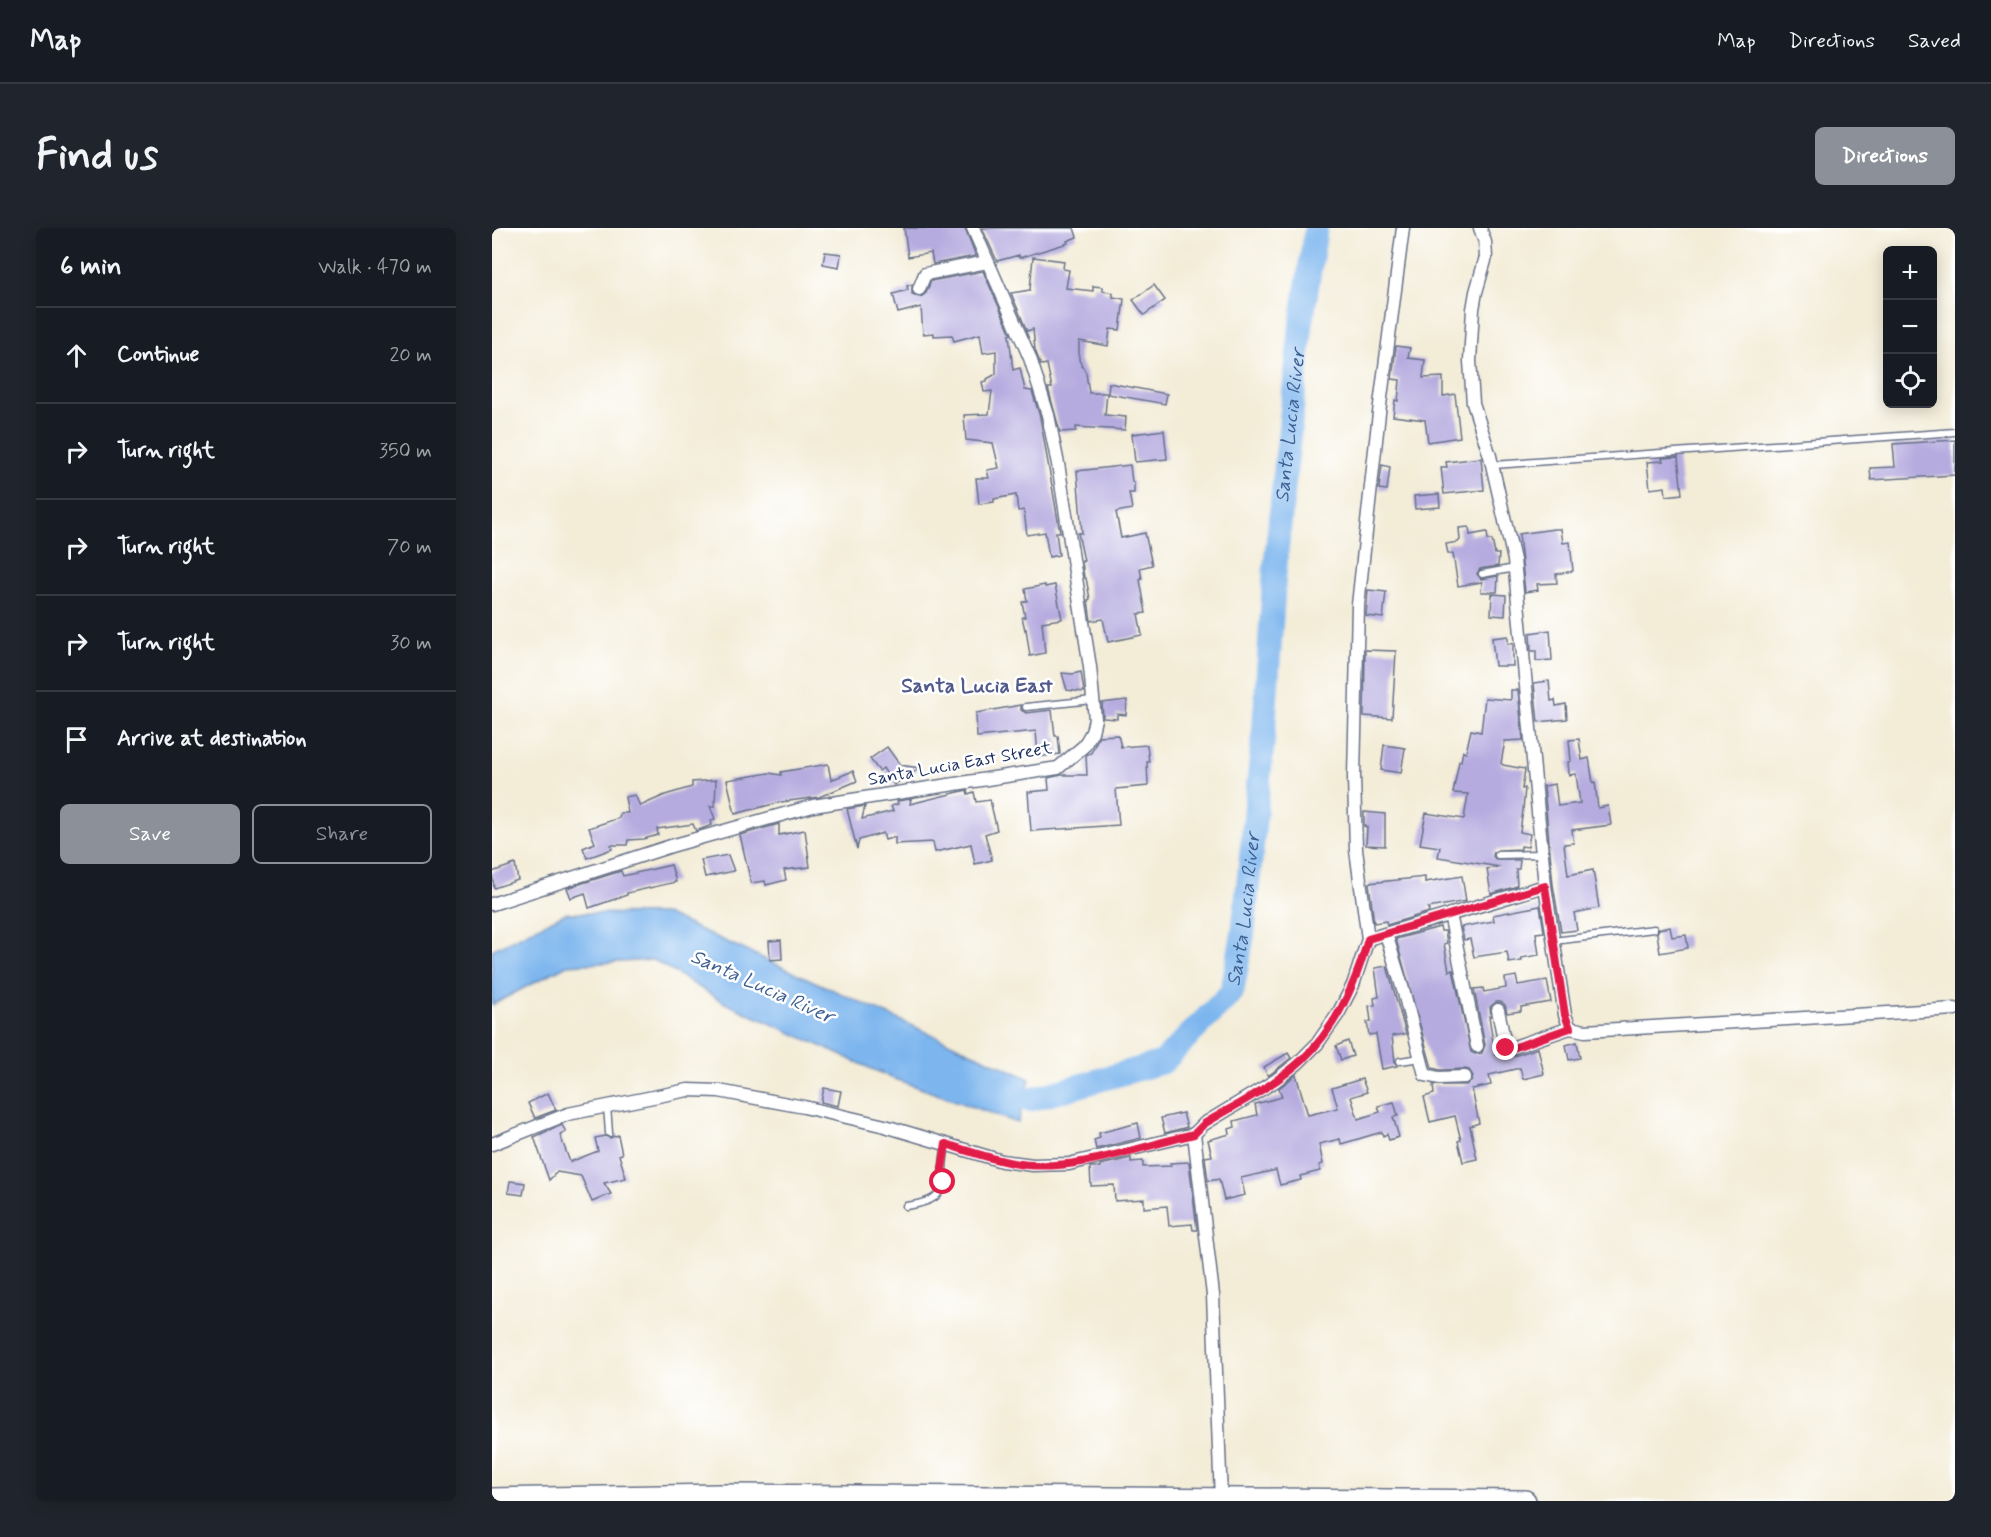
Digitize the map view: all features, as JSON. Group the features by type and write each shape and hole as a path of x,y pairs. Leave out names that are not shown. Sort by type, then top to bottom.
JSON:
{"highway":[{"path":"492,1499 721,1495 1525,1501"}],"street":[{"name":"Santa Lucia East Street","path":"492,904 671,846 813,806 1058,768 1084,746 1092,732 1095,719 1090,667 1058,464 1048,415 1030,358 973,228"},
{"path":"492,1144 557,1117 674,1091 708,1090 804,1107 885,1126 1015,1164 1062,1165 1194,1134 1204,1124 1275,1081 1305,1057 1338,1014 1353,985 1368,939 1356,850 1354,777 1358,604 1403,228"},
{"path":"1480,228 1485,243 1486,257 1474,301 1470,361 1473,403 1492,465 1515,568 1545,886 1565,1015 1570,1028"},
{"path":"919,289 925,274 987,262"},
{"path":"1368,939 1545,886"},
{"path":"1450,914 1477,1046"},
{"path":"1386,934 1425,1075 1465,1077"},
{"path":"1498,1010 1505,1045 1508,1049 1570,1028 1585,1031 1955,1009"},
{"path":"1194,1134 1213,1295 1221,1500"}],"lane":[{"path":"1492,465 1955,432"},
{"path":"1482,574 1515,568"},
{"path":"1026,707 1093,700"},
{"path":"1498,855 1542,854"},
{"path":"1553,940 1654,929"},
{"path":"1400,1062 1421,1058"},
{"path":"606,1105 609,1133"},
{"path":"906,1206 929,1201 940,1194 943,1188 942,1169 946,1144"}],"water":[{"path":"566,913 665,914 1030,1079 1018,1123 892,1078 725,1003 654,960 567,965 492,1005 492,950"}],"building":[{"path":"904,228 965,228 976,256 933,264 931,253 908,257"},
{"path":"982,228 1074,228 1077,237 1067,241 1068,243 1019,258 1019,255 997,261"},
{"path":"825,252 841,254 839,267 823,264"},
{"path":"1033,257 1064,261 1063,269 1069,270 1066,288 1093,291 1093,286 1103,287 1103,291 1113,293 1113,297 1124,299 1120,330 1110,329 1108,346 1079,341 1079,360 1086,373 1089,393 1107,393 1105,415 1126,417 1125,430 1076,427 1076,431 1060,432 1048,388 1052,388 1047,364 1041,365 1035,350 1033,329 1027,331 1011,293 1030,290"},
{"path":"983,271 1011,334 1009,335 1013,370 1020,368 1025,390 1032,391 1040,417 1060,532 1056,532 1059,555 1049,557 1045,532 1027,535 1024,510 1018,511 1016,495 979,504 976,478 989,478 987,470 999,468 993,443 966,440 964,415 989,414 992,391 984,392 982,382 996,374 996,351 983,353 980,334 954,341 952,335 923,334 921,307 898,313 893,294 908,290 907,286 912,284 912,294 921,297 926,293 931,281"},
{"path":"1154,285 1165,300 1144,315 1133,300"},
{"path":"1396,346 1410,348 1408,358 1425,360 1423,378 1443,377 1443,396 1455,394 1460,437 1428,442 1425,420 1393,416 1395,400 1398,401 1400,380 1392,379"},
{"path":"1109,383 1167,394 1165,404 1108,394"},
{"path":"1164,430 1167,459 1135,462 1132,434"},
{"path":"1955,440 1955,475 1871,480 1870,468 1895,467 1893,444"},
{"path":"1678,457 1682,494 1666,496 1665,487 1650,489 1647,462"},
{"path":"1481,458 1484,490 1444,494 1441,467 1447,467 1446,462"},
{"path":"1130,465 1132,482 1134,482 1134,493 1129,493 1132,509 1116,512 1121,538 1145,533 1152,565 1140,568 1146,613 1138,614 1142,635 1108,642 1103,619 1091,621 1088,600 1090,599 1086,578 1084,578 1082,561 1084,561 1078,533 1082,533 1077,471"},
{"path":"1382,465 1390,467 1387,490 1379,489"},
{"path":"1439,494 1440,507 1415,509 1414,496"},
{"path":"1469,527 1470,535 1487,532 1488,540 1492,540 1495,554 1499,554 1498,566 1480,569 1477,574 1481,579 1498,576 1497,592 1481,592 1482,582 1458,586 1453,554 1448,554 1446,544 1458,542 1460,540 1459,528"},
{"path":"1561,529 1563,543 1570,542 1573,571 1556,574 1557,583 1537,584 1538,590 1525,592 1519,534"},
{"path":"1045,585 1045,587 1055,585 1062,619 1042,622 1045,653 1030,656 1022,617 1025,617 1022,602 1027,601 1025,589"},
{"path":"1368,590 1386,592 1383,618 1366,616"},
{"path":"1492,594 1506,595 1505,616 1491,615"},
{"path":"1550,630 1552,660 1536,661 1536,651 1531,651 1530,633"},
{"path":"1508,636 1508,644 1513,643 1513,666 1495,666 1492,638"},
{"path":"1365,650 1396,651 1392,718 1364,716"},
{"path":"1081,672 1084,692 1067,690 1062,673"},
{"path":"1549,681 1551,701 1555,700 1556,706 1566,704 1567,719 1538,722 1534,683"},
{"path":"1511,690 1518,690 1523,740 1505,741 1501,763 1525,769 1520,832 1530,834 1528,847 1521,846 1521,849 1494,852 1493,856 1496,860 1520,860 1519,869 1516,869 1517,886 1491,894 1487,869 1500,867 1438,857 1440,847 1420,844 1426,813 1464,819 1468,794 1453,793 1459,761 1461,761 1463,751 1466,752 1471,730 1481,732 1485,698 1511,700"},
{"path":"1127,700 1126,715 1117,714 1117,719 1103,718 1102,703"},
{"path":"1021,705 1021,710 1026,713 1052,710 1060,754 1038,757 1036,731 977,737 976,713"},
{"path":"1118,735 1121,747 1147,745 1149,762 1147,762 1148,786 1116,789 1119,825 1031,831 1028,792 1049,790 1048,778 1061,775 1087,775 1086,755 1091,753 1099,736"},
{"path":"1579,739 1582,760 1589,758 1598,808 1608,806 1611,825 1572,830 1574,843 1564,844 1568,875 1593,870 1599,908 1574,913 1577,930 1561,932 1553,885 1544,786 1555,784 1558,806 1580,803 1576,774 1569,775 1568,762 1571,761 1569,740"},
{"path":"1384,745 1405,748 1401,773 1381,770"},
{"path":"887,747 900,765 920,768 894,785 883,768 879,771 870,759"},
{"path":"828,764 831,780 853,771 857,781 819,797 781,802 735,814 727,780 769,773 781,775 781,772"},
{"path":"716,780 715,806 710,806 715,819 711,820 712,825 696,831 693,824 657,829 658,835 628,840 627,845 611,845 612,849 587,858 583,848 595,843 589,828 619,818 620,813 628,813 625,797 635,795 640,806 692,787 692,782"},
{"path":"967,790 968,794 974,792 976,802 990,800 997,830 985,834 992,860 975,864 971,844 935,852 933,842 895,844 895,837 885,840 883,833 859,840 857,849 847,809 865,806 862,819 893,811 891,806 898,804 897,801 911,799 910,804"},
{"path":"1364,812 1385,814 1385,846 1366,845 1367,827 1364,826"},
{"path":"779,824 779,835 805,830 810,867 784,870 786,880 766,885 765,881 751,883 740,835"},
{"path":"728,855 734,871 705,877 701,860"},
{"path":"515,864 518,880 494,888 492,872"},
{"path":"671,865 676,882 627,893 627,895 589,908 585,893 571,898 567,888 621,871 623,876"},
{"path":"1462,876 1466,901 1428,908 1429,912 1387,925 1386,921 1374,923 1369,883 1425,877 1425,882"},
{"path":"1540,906 1544,932 1536,933 1539,955 1509,963 1507,952 1474,957 1470,939 1464,940 1461,927 1494,921 1493,915"},
{"path":"1440,927 1441,931 1445,931 1447,943 1444,944 1449,971 1453,970 1471,1052 1482,1053 1485,1045 1474,989 1483,988 1484,992 1506,988 1505,978 1516,976 1518,985 1547,980 1551,1002 1521,1007 1521,1011 1507,1013 1505,1005 1501,1002 1496,1002 1490,1007 1491,1016 1489,1016 1495,1055 1511,1057 1538,1048 1544,1074 1523,1079 1520,1068 1489,1075 1491,1085 1472,1089 1479,1123 1470,1126 1477,1159 1463,1162 1455,1116 1430,1122 1424,1097 1434,1094 1433,1085 1466,1085 1472,1081 1473,1076 1469,1070 1465,1069 1432,1068 1396,939"},
{"path":"1670,927 1672,937 1686,935 1688,948 1660,953 1657,933 1659,929"},
{"path":"781,940 782,959 770,960 769,941"},
{"path":"1387,966 1406,1034 1392,1036 1397,1066 1382,1069 1376,1034 1369,1035 1367,1022 1371,1021 1369,1006 1375,1005 1374,998 1379,997 1375,968"},
{"path":"1348,1041 1353,1056 1341,1060 1336,1046"},
{"path":"1577,1042 1580,1058 1569,1060 1566,1045"},
{"path":"1288,1053 1291,1058 1268,1076 1264,1067"},
{"path":"1296,1075 1308,1115 1338,1108 1332,1088 1362,1079 1367,1092 1351,1097 1358,1119 1380,1112 1378,1106 1394,1102 1398,1116 1393,1117 1399,1137 1389,1140 1387,1134 1383,1136 1382,1132 1341,1144 1340,1139 1319,1144 1323,1164 1319,1165 1320,1171 1300,1176 1301,1180 1280,1185 1276,1170 1241,1178 1245,1195 1224,1200 1219,1179 1208,1181 1205,1157 1212,1156 1208,1140 1230,1134 1229,1129 1235,1127 1234,1121 1257,1115 1255,1104 1282,1097 1279,1088"},
{"path":"824,1088 841,1091 838,1106 821,1102"},
{"path":"548,1093 556,1110 535,1118 528,1103"},
{"path":"1183,1113 1187,1127 1165,1133 1161,1118"},
{"path":"1138,1123 1141,1138 1096,1149 1094,1140 1100,1138 1099,1133"},
{"path":"562,1125 566,1132 560,1135 570,1162 598,1151 595,1138 605,1136 610,1138 618,1135 622,1154 619,1155 626,1178 604,1183 611,1194 592,1202 581,1176 557,1172 549,1180 534,1137"},
{"path":"1131,1158 1131,1162 1143,1161 1143,1167 1171,1166 1170,1163 1189,1162 1197,1230 1193,1230 1192,1224 1169,1226 1167,1206 1144,1208 1144,1199 1115,1201 1114,1185 1091,1186 1090,1167 1100,1167 1100,1165"},
{"path":"510,1181 525,1183 523,1195 508,1193"}],"waterway":[{"name":"Santa Lucia River","path":"994,1092 1029,1100 1163,1062 1232,992 1243,934 1264,729 1275,567 1301,326 1316,228"}],"district":[{"name":"Santa Lucia East","path":"977,686"}],"route":[{"path":"943,1182 942,1169 946,1144 1015,1164 1062,1165 1194,1134 1204,1124 1275,1081 1305,1057 1338,1014 1353,985 1368,939 1545,886 1566,1022 1570,1028 1510,1049 1506,1048"}]}
